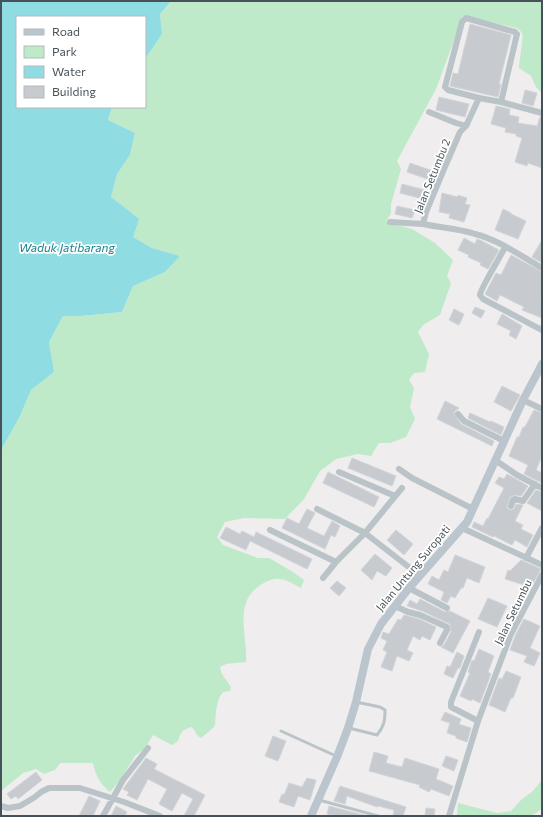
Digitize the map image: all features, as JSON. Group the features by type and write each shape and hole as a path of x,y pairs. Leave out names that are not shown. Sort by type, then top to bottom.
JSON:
{"main road":[{"name":"Jalan Untung Suropati","path":"311,816 348,728 356,702 368,649 381,624 419,575 462,528 474,509 523,400 542,364"}],"street":[{"path":"501,102 517,34 515,32 466,18 462,22 445,88 542,113"},
{"name":"Jalan Setumbu 2","path":"479,98 465,128 460,132 426,212 423,224 460,229 478,234 542,268"},
{"path":"429,112 465,128"},
{"path":"390,222 423,224"},
{"path":"505,247 481,290 480,295 483,299 542,330"},
{"path":"523,400 542,409"},
{"path":"458,414 464,421 504,441"},
{"path":"495,460 517,475 542,488"},
{"path":"399,469 412,478 474,509"},
{"path":"339,472 395,496"},
{"path":"511,506 513,500 515,499 523,501 535,484"},
{"path":"323,578 336,562 365,533 402,488"},
{"path":"317,509 365,533 419,575"},
{"path":"462,528 542,565"},
{"path":"526,558 542,528"},
{"path":"270,530 336,562"},
{"name":"Jalan Setumbu","path":"450,816 478,721 493,681 511,634 542,575"},
{"path":"409,588 447,608"},
{"path":"395,606 447,627 447,630 440,643"},
{"path":"478,721 451,707 451,702 479,632"},
{"path":"103,816 123,780 148,748"},
{"path":"1,806 8,808 20,806 49,788 80,788 124,802 160,816"}],"lane":[{"path":"348,728 378,735 382,730 385,720 384,710 380,707 356,702"},
{"path":"281,731 337,756"},
{"path":"319,800 378,816"}],"green space":[{"path":"171,1 542,1 542,93 536,87 531,76 519,68 522,39 521,31 517,28 463,16 436,89 397,161 401,169 391,204 391,213 386,222 412,229 435,243 453,260 447,276 451,283 440,315 423,325 418,332 429,354 425,372 414,373 409,380 414,388 410,407 415,419 406,437 390,443 379,443 371,456 358,454 336,459 320,471 304,499 285,519 244,518 225,522 217,537 223,545 258,558 269,558 304,580 301,588 282,579 273,579 262,584 253,591 247,600 244,609 246,662 226,664 220,667 223,675 231,687 230,691 223,692 219,698 216,710 215,725 213,728 201,738 192,727 186,729 181,734 178,741 172,745 153,735 145,748 135,756 120,780 110,792 99,779 95,772 93,763 60,763 55,770 44,774 36,769 23,773 1,791 1,450 20,416 31,390 54,372 49,342 63,316 81,316 122,312 133,286 165,272 180,256 152,248 133,237 123,207 111,197 117,174 130,155 135,133 108,120 112,108 146,108 146,58 162,34 160,14"},
{"path":"542,780 542,809 531,816 457,816 458,803 497,813 511,811 522,799 533,791"}],"water":[{"name":"Waduk Jatibarang","path":"1,1 171,1 160,14 162,34 146,58 146,16 16,16 16,108 112,108 108,120 135,133 130,155 117,174 111,197 139,219 133,237 152,248 180,256 165,272 133,286 122,312 81,316 63,316 49,342 54,372 31,390 20,416 1,450"}],"building":[{"path":"470,24 511,35 499,84 501,84 498,97 450,86 453,73 458,74"},
{"path":"525,90 537,93 533,106 522,103"},
{"path":"439,97 469,104 465,117 436,110"},
{"path":"496,106 510,109 509,115 519,117 518,123 537,126 540,117 542,117 542,168 528,163 527,166 515,162 522,138 516,136 516,134 505,132 506,128 491,124"},
{"path":"410,163 436,172 433,181 407,172"},
{"path":"402,184 425,190 423,199 400,193"},
{"path":"442,193 467,198 465,204 470,205 464,222 449,218 450,214 439,212"},
{"path":"397,206 415,210 412,218 395,214"},
{"path":"503,209 526,221 518,239 495,230"},
{"path":"464,238 475,244 477,239 499,250 488,269 480,265 481,263 468,257 469,255 458,250"},
{"path":"542,240 542,263 532,257"},
{"path":"511,255 542,272 542,298 540,302 542,302 542,318 522,310 524,307 500,295 497,301 485,294 496,273 501,275"},
{"path":"475,307 485,311 481,318 472,313"},
{"path":"454,309 464,314 459,325 449,320"},
{"path":"502,314 522,326 516,339 509,335 511,331 497,324"},
{"path":"502,386 520,395 511,411 494,402"},
{"path":"445,401 459,408 454,414 461,424 494,441 492,446 437,419"},
{"path":"534,410 542,413 542,456 536,470 542,473 542,483 524,474 528,465 509,456 517,437 519,437 523,427 525,427"},
{"path":"470,413 504,427 501,435 468,418"},
{"path":"352,458 396,476 392,486 348,468"},
{"path":"328,472 379,497 374,507 323,483"},
{"path":"507,474 528,486 521,496 516,495 510,497 507,507 508,509 512,510 516,504 523,505 515,521 523,525 521,529 533,535 527,547 515,540 512,545 472,527 474,522 483,526 487,518 488,519 504,488 495,483 499,477 504,479"},
{"path":"536,490 542,492 542,511 527,503"},
{"path":"307,509 315,513 307,528 324,536 332,521 340,526 335,537 331,535 325,549 282,528 287,518 299,524"},
{"path":"226,527 240,534 242,531 254,537 256,532 312,559 307,569 250,541 246,550 220,538"},
{"path":"396,530 413,544 404,555 387,540"},
{"path":"375,554 392,568 386,576 377,571 372,580 361,570"},
{"path":"455,555 485,567 479,583 467,578 463,588 461,588 455,598 451,596 447,603 441,600 444,592 428,584 432,576 439,580 444,570 448,572"},
{"path":"521,560 541,569 531,587 505,579 508,570 510,571"},
{"path":"337,581 346,588 339,596 330,588"},
{"path":"488,598 507,606 497,627 478,619"},
{"path":"420,599 445,612 450,611 470,621 453,653 441,647 444,645 451,632 450,624 407,606 410,600 417,604"},
{"path":"404,615 419,619 436,627 430,640 422,636 420,640 413,636 407,650 413,653 409,661 397,656 392,671 381,667 387,652 383,650 387,641 381,638 383,632 389,634 398,619 401,620"},
{"path":"524,619 540,626 530,648 540,653 534,666 524,662 527,656 510,650"},
{"path":"479,649 494,656 488,672 491,674 480,703 460,696 470,673 468,672 472,660 474,661"},
{"path":"457,652 464,656 460,668 458,668 453,678 444,674 447,666 450,667"},
{"path":"506,671 521,677 513,698 511,698 505,712 489,705 499,678 502,679"},
{"path":"445,712 461,719 459,724 471,728 467,742 447,733 450,723 441,720"},
{"path":"273,736 286,741 278,761 265,756"},
{"path":"374,752 388,756 386,763 402,767 405,758 439,769 436,779 453,786 449,796 431,789 429,792 419,787 420,785 369,771"},
{"path":"446,756 458,760 454,771 442,766"},
{"path":"146,758 157,764 154,769 205,795 194,816 184,816 193,799 182,793 172,811 159,804 167,789 148,779 137,800 127,795 129,792 123,789"},
{"path":"36,772 42,780 18,799 16,796 11,799 7,794"},
{"path":"307,778 316,780 310,800 298,796 294,807 279,802 289,783 302,787"},
{"path":"340,786 406,807 403,816 393,816 394,810 377,807 347,796 345,804 334,801"},
{"path":"89,796 100,801 93,816 79,816"},
{"path":"116,806 127,812 125,816 111,816"},
{"path":"329,806 367,816 338,816 327,814"},
{"path":"426,808 435,809 434,816 425,816"}]}
